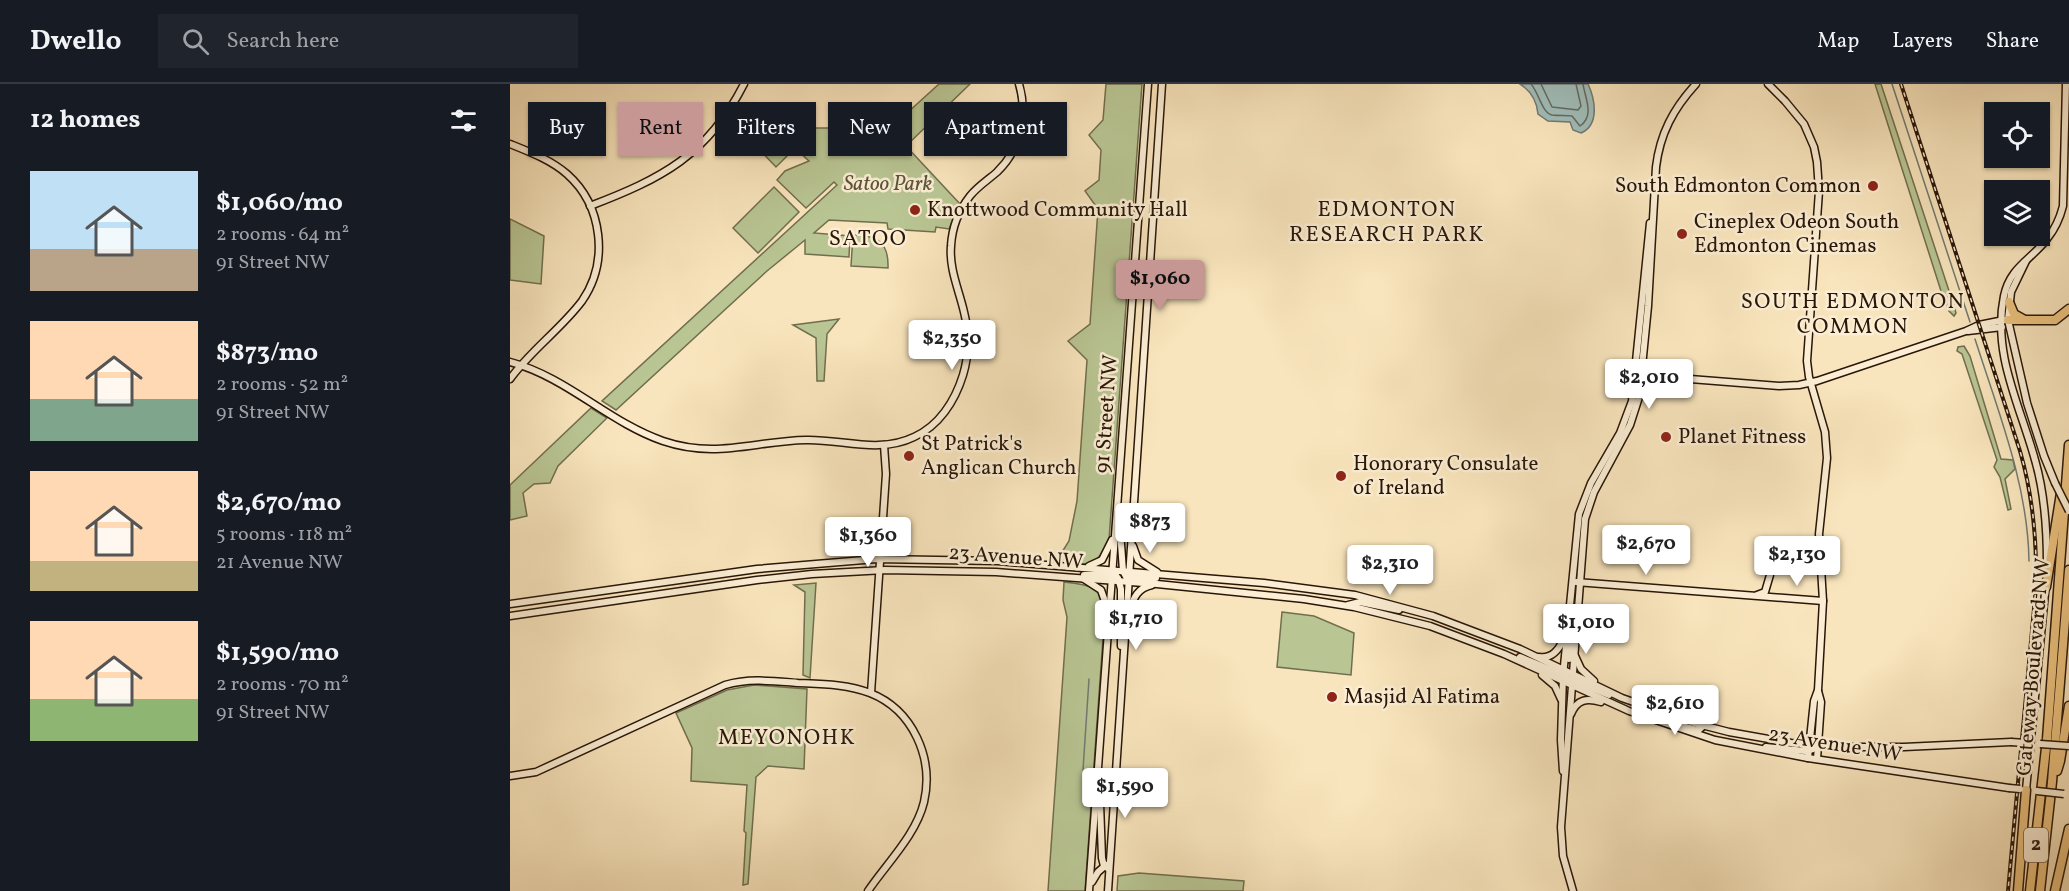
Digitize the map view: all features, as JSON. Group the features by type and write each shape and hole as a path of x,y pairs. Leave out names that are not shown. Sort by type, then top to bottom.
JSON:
{"highway":[{"path":"2009,302 2014,314 2024,319"},
{"path":"2005,323 2024,319 2055,320 2069,309"},
{"path":"2046,588 2069,444"},
{"name":"Gateway Boulevard NW","path":"2030,891 2047,739 2069,444"},
{"name":"2","path":"2040,891 2052,782 2069,570"},
{"path":"2052,782 2060,761 2069,706"},
{"path":"2018,891 2023,790"},
{"path":"2055,891 2069,829"}],"main road":[{"path":"590,206 637,188 673,168 703,143 734,103 744,84"},
{"path":"510,362 560,382 646,434 683,447 729,450 804,440 884,446 907,440 923,432 939,419 953,400 967,360 966,324 951,259 954,228 971,195 1004,164 1017,143 1023,117 1023,102 1019,84"},
{"name":"91 Street NW","path":"1108,891 1126,630 1114,533 1148,84"},
{"name":"91 Street NW","path":"1089,891 1110,614 1132,536 1162,84"},
{"path":"1568,736 1566,725 1570,604 1576,582 1588,506 1634,416 1640,397 1639,375 1657,159 1662,137 1674,110 1696,84"},
{"path":"1768,84 1804,124 1817,162 1819,191 1807,361 1827,449 1819,534 1823,601 1818,690 1814,701 1809,751"},
{"path":"2066,84 2063,206 2052,232 2026,261 2017,267 2004,297 2005,323 2035,431 2069,512"},
{"path":"510,144 560,169 575,183 590,206 599,239 598,261 591,283 579,304 510,379"},
{"path":"2002,347 2009,302 2026,261"},
{"path":"1639,375 1779,386 1811,383 1979,325 2005,323"},
{"path":"1966,331 1988,329 2005,323"},
{"path":"1988,329 1997,336 2002,347 2010,383 2044,495 2047,538 2046,588 2023,790"},
{"path":"871,693 886,474 884,446"},
{"path":"1118,486 1123,670"},
{"path":"1082,568 1102,560 1114,533"},
{"path":"1132,536 1138,560 1152,570 1167,575"},
{"name":"23 Avenue NW","path":"510,605 757,569 881,559 968,559 1082,568 1157,584 1347,605 1430,626 1488,647"},
{"name":"23 Avenue NW","path":"510,616 812,574 880,570 967,570 1084,579 1167,575 1308,588 1355,595 1424,613 1487,635 1535,656 1567,678 1631,712 1697,735 1733,744 1809,751 1818,745 1897,747 2011,742 2069,746"},
{"path":"1038,575 1202,578"},
{"path":"1745,596 1763,594 1770,575"},
{"path":"1084,579 1102,592 1110,614"},
{"path":"1576,582 1823,601"},
{"path":"1576,582 1575,655 1581,669 1588,677 1611,693"},
{"path":"1126,630 1133,598 1141,589 1157,584"},
{"path":"1347,605 1360,602 1424,613"},
{"path":"1562,721 1572,616 1570,604"},
{"path":"1535,656 1546,658 1554,654 1561,646 1568,630"},
{"path":"1569,726 1567,678 1576,634"},
{"path":"1488,647 1511,653 1605,694 1622,698"},
{"path":"1488,647 1537,671 1552,682 1560,698 1563,772 1562,847 1573,891"},
{"name":"23 Avenue NW","path":"1567,678 1703,726 1809,751 1817,759 2023,790 2066,794"},
{"path":"510,776 536,772 725,684 757,680 835,685 871,693 898,711 912,727 922,748 926,765 926,792 923,806 912,830 868,891"},
{"path":"1817,759 1821,702 1818,690"},
{"path":"1563,772 1566,766 1569,726 1573,709 1584,700 1597,701 1696,730 1703,726"},
{"path":"1089,891 1093,879 1108,867 1099,773"}],"green space":[{"name":"Satoo Park","path":"939,84 970,84 951,102 924,102 924,129 912,140 912,109"},
{"path":"1106,84 1142,84 1109,540 1093,562 1066,564 1062,552 1069,541 1077,501 1087,360 1068,341 1090,324 1098,209 1085,191 1099,180 1101,150 1089,135 1103,120"},
{"path":"1875,84 1881,84 1954,306 1956,313 1954,316 1949,311 1941,291"},
{"name":"Satoo Park","path":"816,128 828,128 828,156 912,156 912,152 960,204 949,229 936,227 935,232 888,229 887,223 829,220 814,233 850,236 849,257 805,254 805,240 767,271 616,410 602,401 837,185 834,182 806,208 777,180 785,171 809,161 804,156 816,156"},
{"path":"765,156 787,156 776,167"},
{"path":"774,187 799,212 758,253 733,228"},
{"path":"510,219 544,236 541,284 510,280"},
{"path":"853,235 869,236 880,242 886,252 888,268 851,266"},
{"path":"839,319 827,334 824,381 817,381 816,338 793,325"},
{"path":"1964,346 1970,356 2001,459 2013,460 2015,469 2005,479 2011,509 2008,510 2000,477 1994,467 1997,460 1962,354 1957,351 1958,347"},
{"path":"591,408 607,418 558,466 550,483 534,484 523,493 527,516 510,520 510,485"},
{"path":"1064,582 1091,587 1100,595 1105,610 1085,891 1048,891 1067,617 1063,600"},
{"path":"816,583 810,678 803,675 805,592 794,585"},
{"path":"1282,612 1314,616 1354,633 1351,675 1277,667"},
{"path":"754,685 807,689 804,769 768,766 756,777 748,884 743,885 747,785 691,781 692,748 676,713 727,690"},
{"path":"1139,873 1244,881 1243,891 1117,891 1118,876"}],"water":[{"path":"1520,84 1588,84 1594,104 1591,124 1581,133 1573,130 1570,122 1548,121 1538,114 1533,97"}],"waterway":[{"path":"1892,84 1970,322"},
{"path":"1975,339 2018,476 2029,561"},
{"path":"1083,770 1089,679"}],"railway":[{"path":"1901,84 2020,451 2031,501 2036,552 2036,587 2008,891"}],"place":[{"name":"South Edmonton Common","path":"1873,186"},
{"name":"Knottwood Community Hall","path":"915,210"},
{"name":"Cineplex Odeon South Edmonton Cinemas","path":"1682,234"},
{"name":"Planet Fitness","path":"1666,437"},
{"name":"St Patrick's Anglican Church","path":"909,456"},
{"name":"Honorary Consulate of Ireland","path":"1341,476"},
{"name":"Masjid Al Fatima","path":"1332,697"}],"district":[{"name":"EDMONTON RESEARCH PARK","path":"1387,222"},
{"name":"SATOO","path":"868,239"},
{"name":"SOUTH EDMONTON COMMON","path":"1853,314"},
{"name":"MEYONOHK","path":"787,738"}]}
